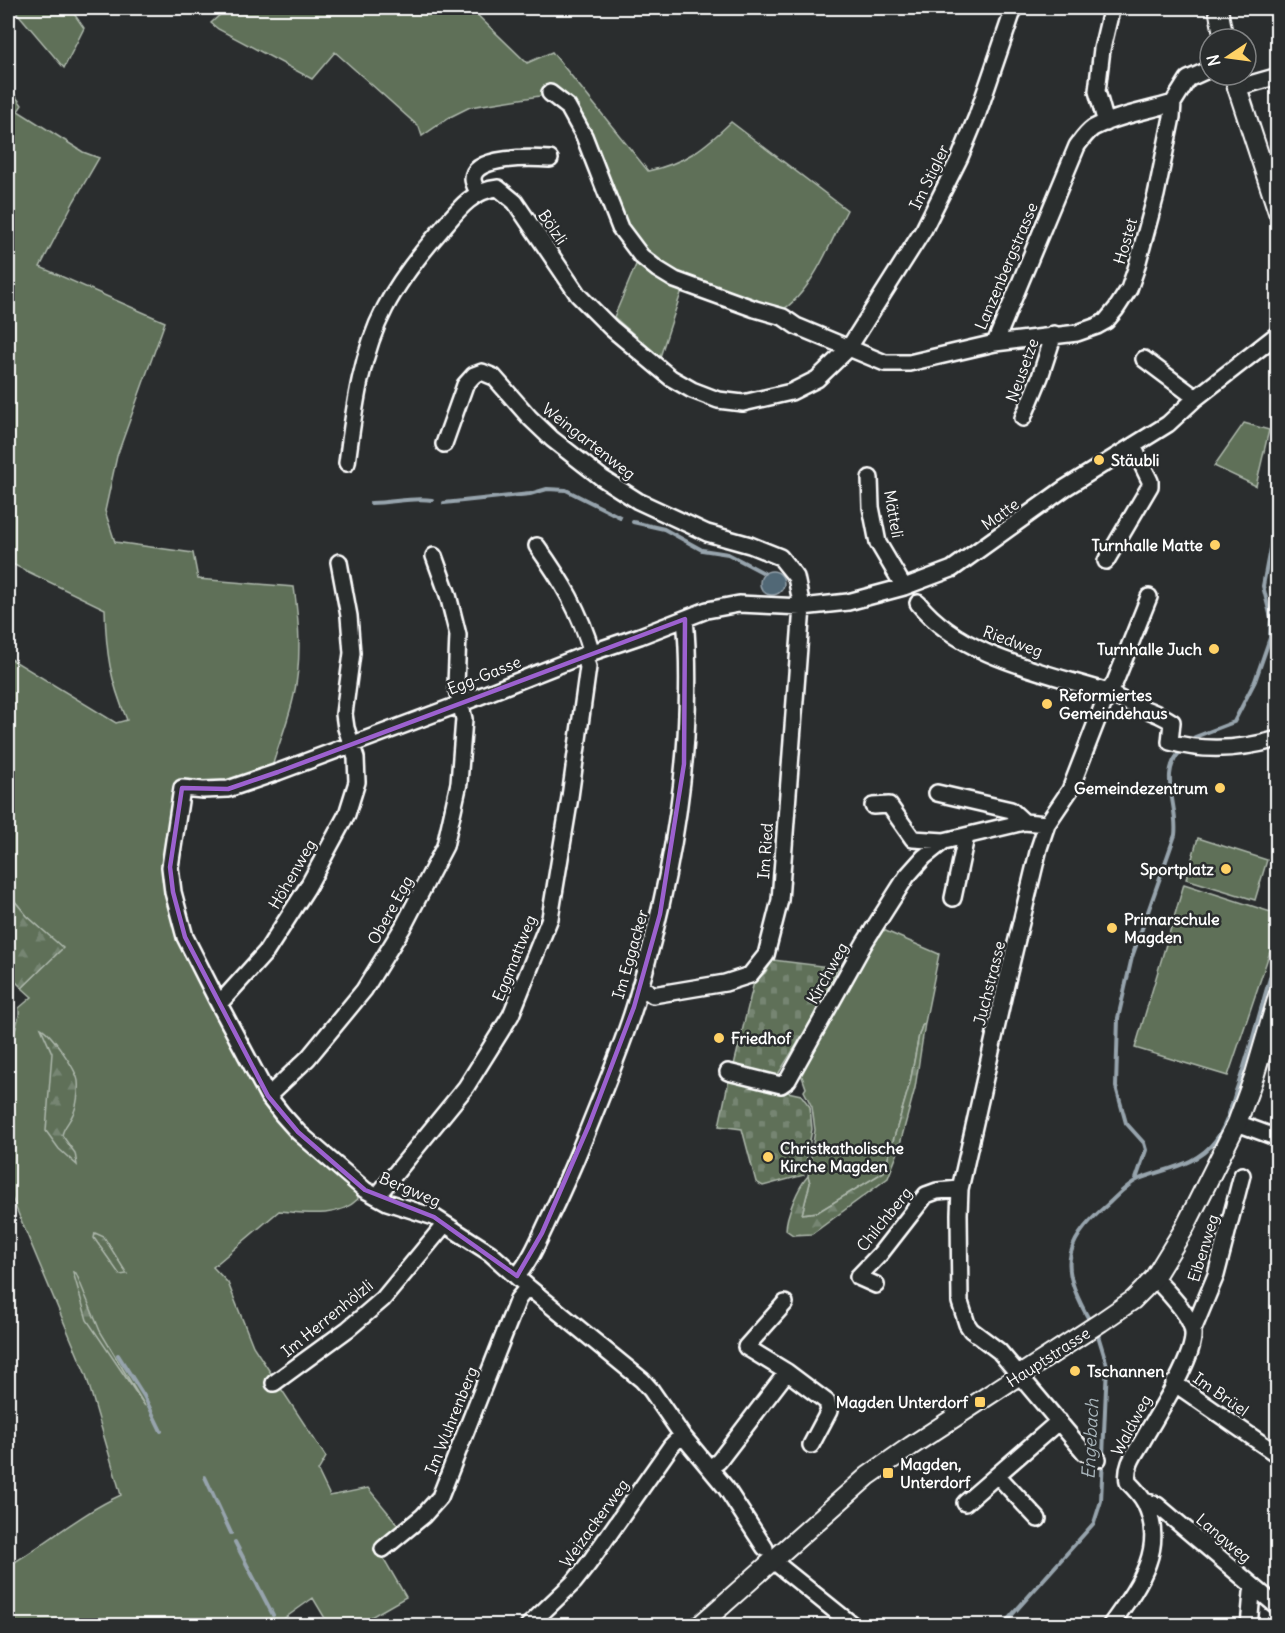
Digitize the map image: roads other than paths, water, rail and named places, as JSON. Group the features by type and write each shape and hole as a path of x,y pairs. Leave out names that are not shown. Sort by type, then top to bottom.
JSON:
{"main road":[{"path":"1218,8 1222,27"},
{"path":"1236,87 1278,212"},
{"name":"Hauptstrasse","path":"699,1626 769,1554 868,1476 1133,1300 1154,1278 1184,1228 1237,1123 1255,1074 1278,996"}],"street":[{"name":"Im Stigler","path":"848,349 924,229 960,157 977,116 1014,8"},
{"path":"1106,123 1097,91 1102,49 1110,15"},
{"name":"Hostet","path":"995,343 1077,333 1097,326 1111,315 1129,289 1156,195 1173,103 1188,79 1198,74"},
{"path":"1258,78 1278,76"},
{"name":"Lanzenbergstrasse","path":"550,93 568,107 584,136 620,228 641,256 657,269 675,280 783,317 796,326 885,363 909,363 995,343 1071,157 1085,134 1106,123 1173,103"},
{"path":"347,463 358,386 366,355 384,309 412,264 458,210 478,192 473,178 474,172 480,167 506,159 550,159"},
{"name":"Bölzli","path":"478,192 498,188 508,195 578,295 611,328 671,378 692,390 718,400 743,403 762,400 791,392 817,379 848,349"},
{"name":"Neusetze","path":"1023,418 1054,334"},
{"name":"Matte","path":"802,608 848,602 904,587 952,569 1065,488 1168,424 1196,398 1278,334"},
{"path":"1144,359 1196,398"},
{"name":"Weingartenweg","path":"444,444 465,385 474,375 482,372 494,377 552,439 602,478 638,501 707,533 750,545 780,557 796,577 802,608"},
{"path":"1106,561 1150,486 1150,480 1133,447"},
{"name":"Mätteli","path":"870,478 871,507 878,543 904,587"},
{"name":"Eggmattweg","path":"377,1196 466,1088 511,1015 550,918 570,797 588,654 577,610 562,581 537,546"},
{"name":"Obere Egg","path":"268,1096 308,1058 364,990 403,927 445,846 459,783 464,719 456,685 458,635 448,595 434,556"},
{"name":"Höhenweg","path":"219,1004 266,952 307,888 347,814 357,782 356,758 346,728 345,714 352,653 349,616 339,562"},
{"name":"Juchstrasse","path":"1098,1459 1085,1453 999,1351 971,1330 963,1316 960,1302 960,1189 1005,989 1047,824 1070,790 1108,692 1115,682 1149,597"},
{"name":"Riedweg","path":"918,603 944,628 974,646 1000,658 1108,692 1119,700 1165,717 1172,722 1170,742 1189,747 1222,748 1260,744 1278,739"},
{"name":"Egg-Gasse","path":"182,788 228,789 351,746 707,610 739,604 802,608"},
{"name":"Im Ried","path":"639,986 653,995 725,983 750,975 766,956 780,900 802,608"},
{"name":"Im Eggacker","path":"523,1282 529,1259 568,1178 634,1007 660,914 681,800 687,704 685,619"},
{"name":"Bergweg","path":"182,788 170,867 173,892 185,937 268,1096 298,1132 365,1190 387,1202 434,1217 490,1253 642,1380 682,1435 710,1468 769,1554 854,1626"},
{"name":"Kirchweg","path":"937,793 1011,810 1024,822"},
{"name":"Kirchweg","path":"873,806 889,805 913,839 944,841 1024,822 1047,824"},
{"path":"953,898 966,837"},
{"name":"Kirchweg","path":"728,1072 781,1085 788,1080 865,942 907,876 924,856 944,841"},
{"path":"1237,1123 1278,1138"},
{"name":"Eibenweg","path":"1193,1330 1216,1275 1242,1175"},
{"name":"Chilchberg","path":"876,1285 858,1277 880,1254 926,1195 937,1191 960,1189"},
{"name":"Im Herrenhölzli","path":"274,1383 348,1329 383,1299 445,1224"},
{"path":"1154,1278 1176,1300 1193,1330"},
{"name":"Im Wuhrenberg","path":"384,1549 423,1516 440,1497 523,1282"},
{"path":"785,1303 746,1347 787,1372 829,1405 829,1411 811,1445"},
{"name":"Waldweg","path":"1110,1626 1144,1576 1153,1540 1151,1519 1144,1501 1128,1482 1128,1465 1192,1346 1193,1330"},
{"path":"710,1468 719,1461 787,1372"},
{"name":"Im Brüel","path":"1174,1383 1278,1455"},
{"path":"965,1503 1059,1421"},
{"name":"Weizackerweg","path":"528,1626 574,1582 670,1446 682,1435"},
{"path":"997,1475 1038,1519"},
{"name":"Langweg","path":"1144,1501 1157,1505 1278,1607"},
{"path":"1249,1626 1252,1593 1255,1588"}],"water":[{"path":"772,571 781,574 784,583 781,592 772,595 763,592 760,583 763,574"}],"waterway":[{"path":"444,503 530,494 547,489 566,490 620,517"},
{"path":"371,503 432,500"},
{"path":"1190,742 1195,737 1234,722 1255,681 1270,638 1271,618 1263,586 1278,505"},
{"path":"633,522 664,529 702,550 728,554 764,573"},
{"path":"1136,1179 1146,1150 1144,1143 1126,1123 1116,1087 1118,1018 1132,957 1175,835 1170,779 1175,759 1182,750"},
{"path":"1091,1323 1074,1288 1070,1273 1073,1246 1091,1220 1130,1184 1190,1161 1199,1156 1219,1136 1230,1111 1278,952"},
{"name":"Engebach","path":"1002,1626 1094,1523 1101,1501 1107,1365 1097,1332"},
{"path":"118,1355 144,1396 161,1431"},
{"path":"205,1477 231,1533"},
{"path":"235,1542 273,1615"}],"place":[{"name":"Stäubli","path":"1099,460"},
{"name":"Turnhalle Matte","path":"1215,545"},
{"name":"Turnhalle Juch","path":"1214,649"},
{"name":"Reformiertes Gemeindehaus","path":"1047,704"},
{"name":"Gemeindezentrum","path":"1220,788"},
{"name":"Sportplatz","path":"1226,869"},
{"name":"Primarschule Magden","path":"1112,928"},
{"name":"Friedhof","path":"719,1038"},
{"name":"Christkatholische Kirche Magden","path":"768,1157"},
{"name":"Tschannen","path":"1075,1371"},
{"name":"Magden Unterdorf","path":"980,1402"},
{"name":"Magden, Unterdorf","path":"888,1473"}]}
